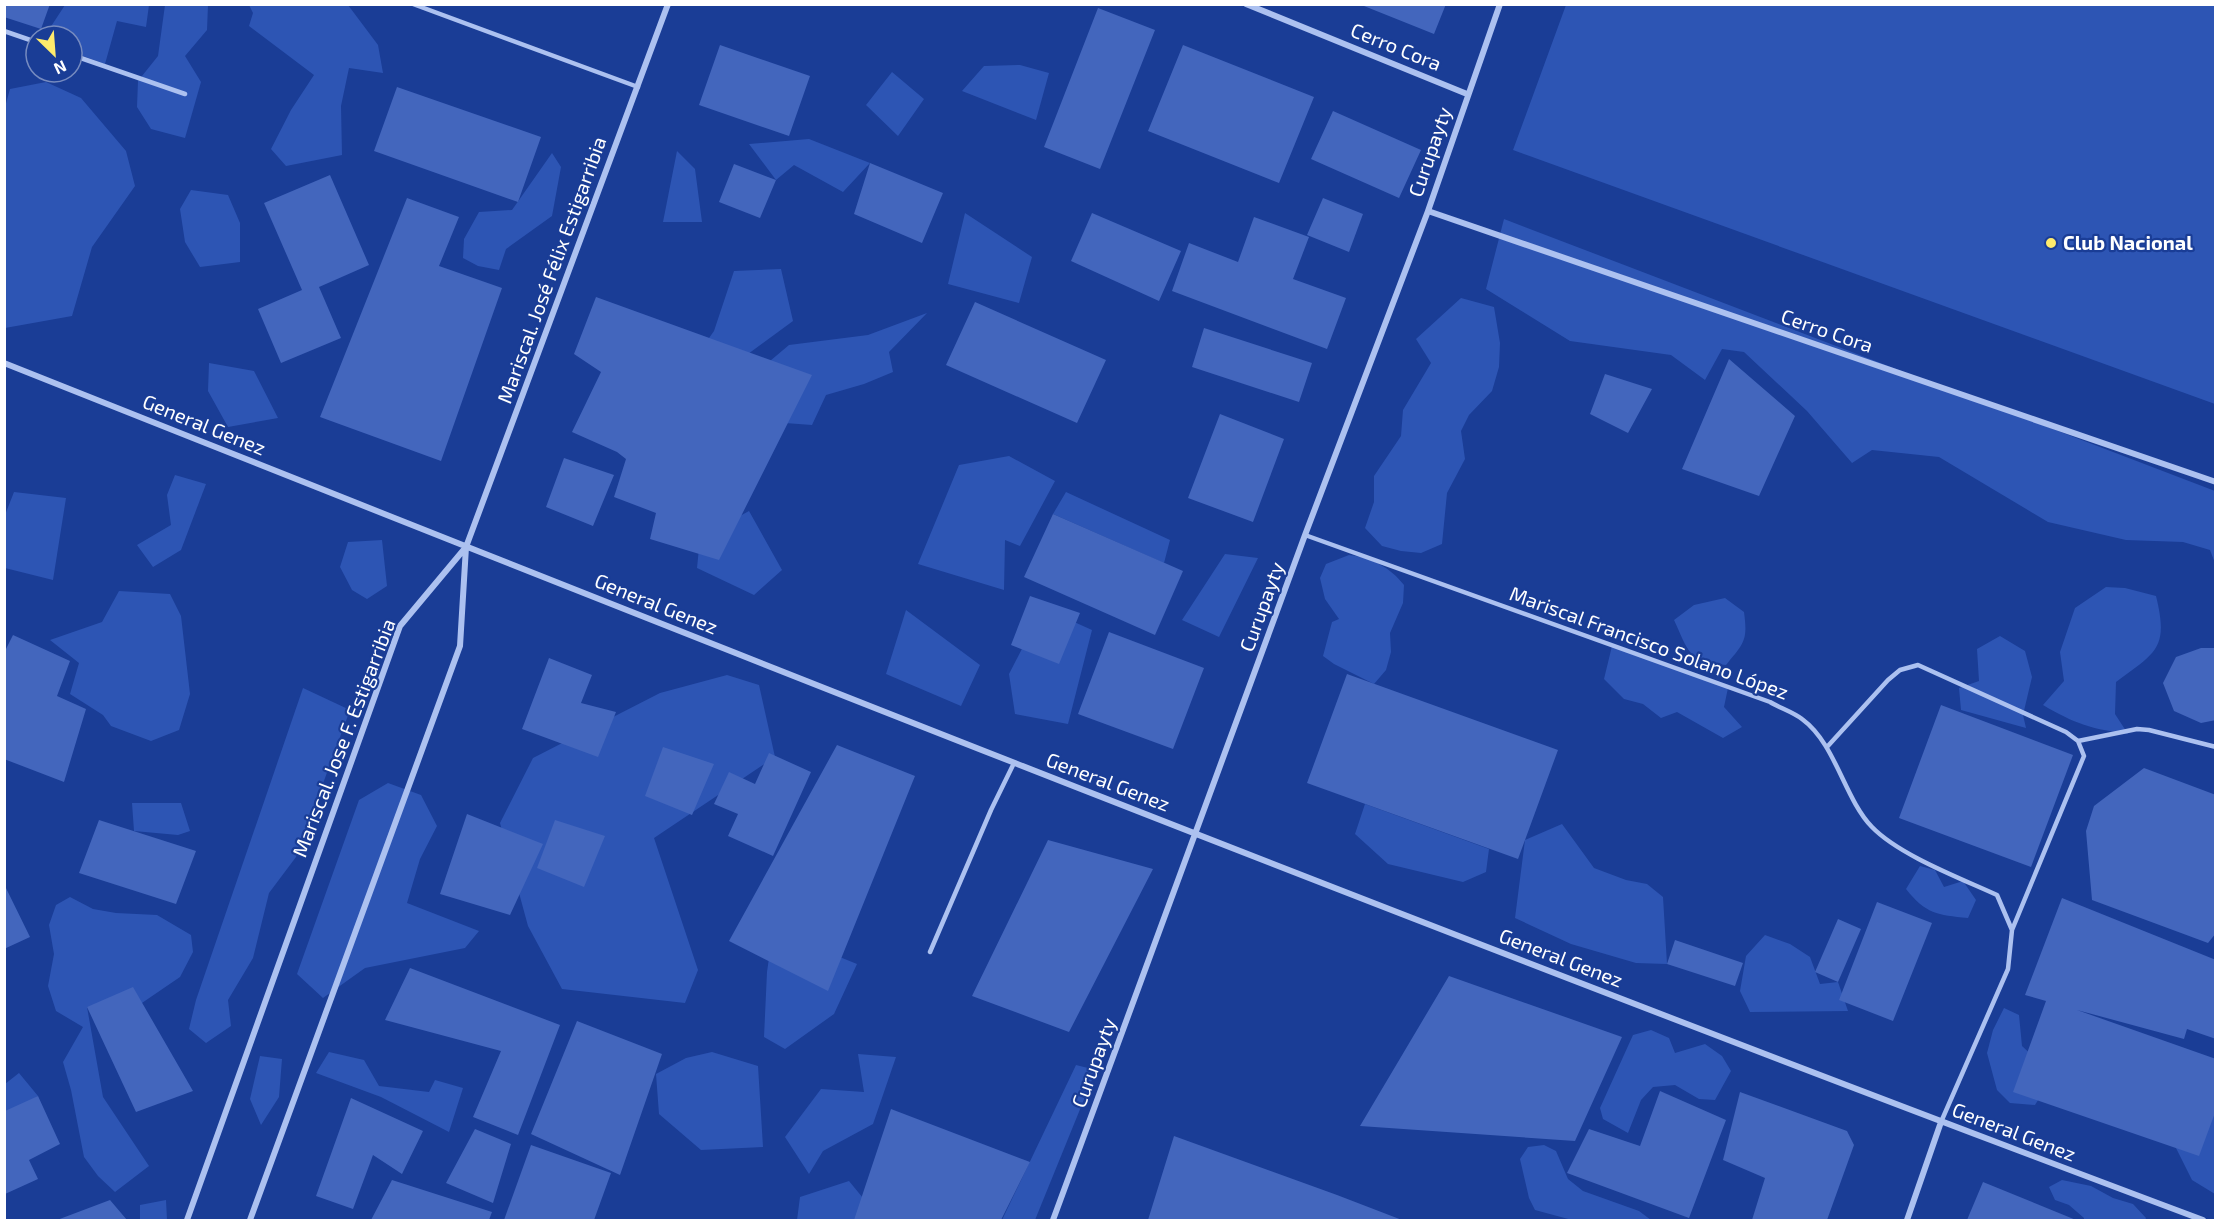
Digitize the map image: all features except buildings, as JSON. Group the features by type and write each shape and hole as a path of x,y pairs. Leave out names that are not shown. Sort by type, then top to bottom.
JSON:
{"street":[{"name":"Mariscal. José Félix Estigarribia","path":"466,547 668,4"},
{"name":"Cerro Cora","path":"1246,4 1467,94"},
{"name":"Curupayty","path":"1053,1221 1305,535 1428,211 1500,4"},
{"name":"Cerro Cora","path":"1428,211 2216,482"},
{"name":"General Genez","path":"4,363 1014,763 2203,1221"},
{"name":"Mariscal. Jose F. Estigarribia","path":"187,1221 400,626 466,547"},
{"path":"249,1221 460,646 466,547"},
{"name":"Mariscal Francisco Solano López","path":"1907,1221 1941,1122"}],"lane":[{"path":"413,4 638,87"},
{"path":"4,31 24,38"},
{"path":"84,59 185,94"},
{"name":"Mariscal Francisco Solano López","path":"1305,535 1770,702 1803,720 1827,747 1855,802 1871,826 1892,845 1997,895 2012,930 2008,969 1941,1122"},
{"path":"1827,747 1888,680 1900,670 1918,665 2066,732 2078,741 2084,756 2012,930"},
{"path":"2078,741 2137,729 2216,747"},
{"path":"930,952 991,810 1014,763"}],"shaded area":[{"path":"65,5 149,5 146,27 117,21 105,64 84,56 84,24 53,24"},
{"path":"165,5 208,5 207,30 185,56 201,82 185,138 151,129 137,107 138,81 158,56"},
{"path":"249,5 348,5 378,45 383,73 349,68 341,106 342,155 286,166 271,149 291,110 314,75 249,26 253,13"},
{"name":"Club Nacional","path":"1566,5 2215,5 2215,404 1513,150"},
{"path":"1020,65 1049,73 1036,120 962,91 984,66"},
{"path":"892,72 924,99 898,136 866,105"},
{"path":"36,84 50,84 81,98 126,151 135,186 92,247 72,316 5,328 5,107 10,89"},
{"path":"809,139 870,163 843,192 794,165 776,180 749,144"},
{"path":"677,151 695,169 702,222 663,222"},
{"path":"552,153 561,167 552,216 506,249 499,270 478,266 463,258 464,239 479,212 512,210"},
{"path":"191,190 228,195 240,223 240,262 200,267 185,242 180,209"},
{"path":"965,213 1032,257 1019,303 948,284"},
{"path":"1504,219 2215,491 2215,563 2210,550 2183,542 2126,540 2048,522 1939,457 1872,450 1852,463 1807,411 1744,352 1722,349 1705,380 1671,355 1570,341 1486,289"},
{"path":"781,269 793,321 718,376 692,362 714,331 734,271"},
{"path":"1461,298 1494,307 1500,343 1499,367 1492,391 1469,415 1461,431 1465,459 1447,493 1442,544 1421,553 1382,546 1365,528 1374,502 1374,476 1401,436 1403,410 1431,363 1416,339"},
{"path":"927,313 889,352 893,372 864,384 826,395 812,425 785,423 757,372 789,345 868,335"},
{"path":"209,363 254,371 278,418 228,427 208,391"},
{"path":"1009,456 1055,481 1020,546 1005,540 1004,590 918,564 959,465"},
{"path":"175,475 206,484 181,550 153,567 137,545 171,525 167,495"},
{"path":"14,492 66,498 53,580 5,568 5,515"},
{"path":"1066,492 1170,540 1164,563 1053,514"},
{"path":"749,511 782,570 754,595 697,568 700,538"},
{"path":"382,540 387,586 367,599 352,590 340,567 348,542"},
{"path":"1225,554 1258,558 1219,637 1182,620"},
{"path":"1349,555 1380,564 1404,585 1403,603 1390,633 1391,652 1386,670 1374,684 1323,656 1332,622 1339,619 1325,599 1320,578 1326,564"},
{"path":"2106,587 2125,588 2156,596 2160,614 2160,639 2156,648 2150,656 2116,682 2115,714 2128,734 2084,725 2043,705 2064,681 2060,652 2075,608"},
{"path":"119,591 170,594 181,616 190,694 179,730 151,741 111,726 103,715 70,694 79,663 50,640 102,622"},
{"path":"1725,598 1744,612 1745,629 1741,646 1726,665 1704,661 1691,653 1674,620 1694,605"},
{"path":"1043,608 1092,630 1068,724 1015,714 1009,674"},
{"path":"906,610 980,665 961,706 886,674"},
{"path":"2000,636 2025,651 2032,677 2023,715 2026,728 1961,710 1959,688 1979,681 1977,649"},
{"path":"1612,646 1728,688 1724,707 1742,727 1723,738 1677,712 1661,718 1643,704 1624,699 1604,679"},
{"path":"727,675 759,685 775,757 654,838 698,970 685,1003 562,989 528,926 500,823 533,758 660,693"},
{"path":"303,688 350,710 296,857 269,893 253,958 228,1000 231,1026 206,1043 189,1029 196,1000"},
{"path":"388,783 421,795 437,826 420,859 407,903 479,931 465,948 365,968 323,998 297,974 359,800"},
{"path":"132,803 181,803 190,831 178,835 134,831"},
{"path":"1365,804 1489,849 1486,872 1463,882 1388,864 1355,834"},
{"path":"1562,824 1594,868 1626,880 1647,884 1663,897 1667,964 1636,963 1571,944 1515,918 1525,840"},
{"path":"1920,866 1935,870 1944,887 1963,881 1976,900 1968,918 1933,912 1913,897 1906,889"},
{"path":"70,897 93,909 116,913 157,915 191,935 193,952 180,977 139,1005 87,1007 103,1097 149,1166 115,1192 98,1176 84,1157 63,1062 83,1027 56,1011 48,986 54,954 49,925 56,905"},
{"path":"773,930 857,964 834,1014 785,1049 764,1037 767,972"},
{"path":"1765,935 1790,944 1810,957 1820,984 1838,982 1848,1011 1750,1012 1740,991 1746,956"},
{"path":"2004,1008 2019,1015 2022,1046 2051,1073 2048,1084 2035,1105 2010,1103 1997,1090 1987,1053 1993,1030"},
{"path":"1651,1030 1669,1038 1675,1053 1705,1044 1722,1056 1731,1071 1715,1100 1699,1099 1675,1085 1653,1087 1641,1100 1628,1133 1603,1119 1600,1108 1633,1035"},
{"path":"329,1052 364,1060 379,1086 429,1092 435,1080 463,1088 449,1132 381,1097 316,1073"},
{"path":"712,1052 758,1066 763,1147 701,1150 659,1114 656,1074 686,1058"},
{"path":"858,1054 896,1057 873,1124 823,1151 809,1174 785,1137 821,1089 864,1092"},
{"path":"260,1056 282,1059 279,1097 261,1125 250,1099"},
{"path":"1076,1065 1096,1070 1035,1220 1002,1220"},
{"path":"19,1073 38,1096 5,1118 5,1084"},
{"path":"2215,1103 2215,1194 2192,1180 2176,1148 2187,1125"},
{"path":"1544,1145 1556,1151 1568,1179 1583,1191 1639,1211 1651,1220 1572,1220 1535,1210 1529,1198 1520,1159 1528,1147"},
{"path":"2062,1180 2091,1186 2113,1198 2133,1204 2146,1218 2145,1220 2084,1220 2069,1205 2055,1200 2049,1187"},
{"path":"849,1181 881,1220 797,1220 800,1197"},
{"path":"166,1200 167,1220 140,1220 140,1205"}],"place":[{"name":"Club Nacional","path":"2051,243"}]}
